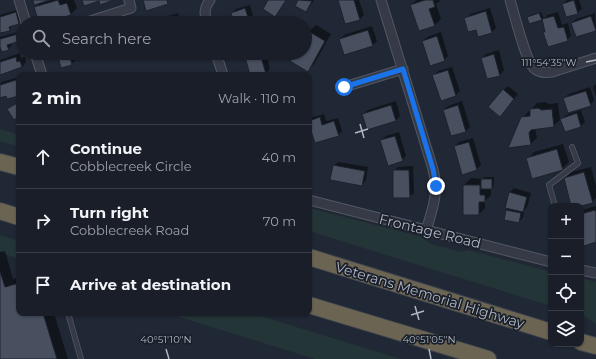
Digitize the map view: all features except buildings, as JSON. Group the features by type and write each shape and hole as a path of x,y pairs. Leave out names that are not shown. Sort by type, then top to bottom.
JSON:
{"highway":[{"path":"0,162 16,167"},
{"path":"0,211 16,216"},
{"name":"Veterans Memorial Highway","path":"312,258 548,331"},
{"path":"312,306 488,359"}],"street":[{"path":"19,0 24,16"},
{"path":"106,16 131,8 129,0"},
{"path":"206,16 206,7 210,0"},
{"path":"381,0 435,177 435,201 426,231"},
{"path":"510,0 527,56 535,70 546,73 552,72 596,58"},
{"path":"37,60 41,72"},
{"path":"218,60 222,72"},
{"path":"344,87 403,69"},
{"name":"Frontage Road","path":"312,201 548,261"},
{"path":"584,271 596,273"}],"lane":[{"path":"555,203 549,185 578,163 572,147"},
{"path":"69,316 81,359"}],"shaded area":[{"path":"0,129 16,134 16,146 0,141"},
{"path":"312,209 419,236 431,244 461,252 468,250 548,271 548,305 312,232"},
{"path":"0,235 16,240 16,258 0,252"},
{"path":"584,279 596,282 596,324 584,317"},
{"path":"177,316 261,316 401,359 315,359"}],"route":[{"path":"344,87 403,69 433,169 436,186"}]}
